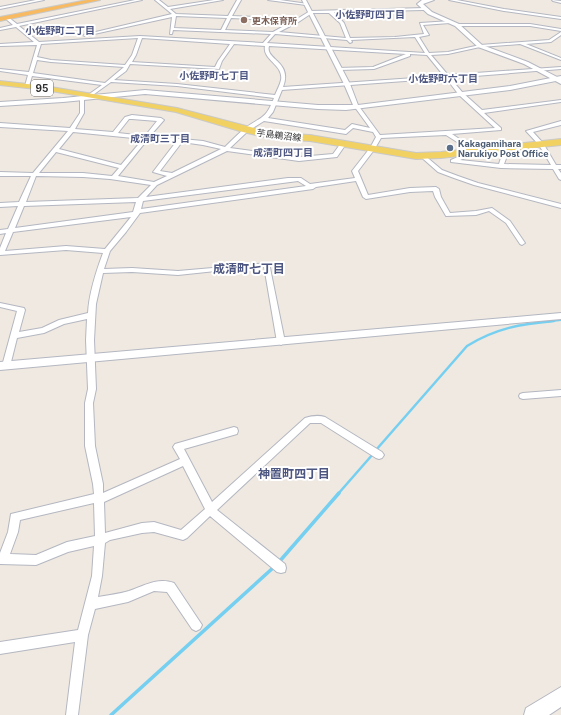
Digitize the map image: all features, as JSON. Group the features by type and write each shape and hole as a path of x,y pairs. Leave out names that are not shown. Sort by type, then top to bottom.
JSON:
{"highway":[{"path":"2,16 81,0"},
{"path":"2,16 97,0"}],"main road":[{"path":"431,0 421,3 424,9 456,25 480,46 526,63 559,80"},
{"name":"芋島鵜沼線","path":"0,83 177,110 272,136 310,138 423,156 561,142"},
{"path":"533,715 561,696"}],"street":[{"path":"0,8 42,0"},
{"path":"0,29 140,0"},
{"path":"157,0 174,15"},
{"path":"167,8 221,0"},
{"path":"222,31 239,0"},
{"path":"270,0 305,2 347,84 356,106 379,137"},
{"path":"450,0 504,10 561,18"},
{"path":"554,0 561,2"},
{"path":"72,715 82,635 97,576 100,540 99,498 89,430 89,403 92,389 92,358 90,340 92,304 100,271 107,251 124,231 136,213 140,200 155,184 226,149 246,130 264,119 271,112 284,79 283,72 279,65 268,54 266,49 266,41 274,33 299,20 310,12 424,9"},
{"path":"330,12 342,23 354,50"},
{"path":"169,40 174,15"},
{"path":"74,40 74,37 174,15 230,16 299,20"},
{"path":"2,16 39,44"},
{"path":"172,29 274,33 348,39 427,35 421,24 450,22"},
{"path":"456,25 530,26 561,30"},
{"path":"0,45 39,44 97,38 140,38 428,54 448,53 480,46 550,41 561,33"},
{"path":"379,137 499,129 461,94 428,54 416,36"},
{"path":"107,251 66,248 0,253 34,175 72,130 82,113 88,96 128,64 134,55 140,38"},
{"path":"35,58 51,61 217,68 220,61 233,43"},
{"path":"520,43 561,59"},
{"path":"27,86 39,44"},
{"path":"339,69 374,68 415,53"},
{"path":"280,89 561,68"},
{"path":"0,70 107,82 176,85 277,97"},
{"path":"0,104 145,92 329,108 461,94 559,80"},
{"path":"480,112 561,101"},
{"path":"114,134 127,118 132,117 161,120 114,177"},
{"path":"264,119 346,132 352,126 375,131"},
{"path":"561,123 529,131 558,167 561,178"},
{"path":"0,125 72,130 202,143 226,149 299,159 336,156 343,144"},
{"path":"447,133 474,151"},
{"path":"379,137 372,149 355,171 357,179 366,197 410,190 436,189 438,197 448,215 476,213 490,209 508,222 522,243"},
{"path":"172,175 156,172 180,141"},
{"path":"501,166 507,148"},
{"path":"55,150 122,168"},
{"path":"474,151 453,161 501,166 558,167"},
{"path":"423,156 440,171 528,198 561,206"},
{"path":"0,174 114,177 155,184"},
{"path":"0,205 21,203 140,200 288,180 299,179 309,186 357,179"},
{"path":"0,232 329,185 328,183"},
{"path":"100,271 132,270 178,273 267,264 280,342"},
{"path":"0,305 21,310 14,336 3,366 561,316"},
{"path":"14,336 44,330 62,322 92,315"},
{"path":"523,396 561,393"},
{"path":"185,461 99,498 15,517 13,532 2,559 36,560 67,547 100,540 108,536 154,527 183,535 211,511 308,420 322,419 376,453"},
{"path":"234,432 178,447 211,511 278,565"},
{"path":"91,604 128,597 154,586 170,588 196,625"},
{"path":"0,648 82,635"}],"waterway":[{"path":"544,322 561,320"},
{"path":"376,450 467,346 488,335 509,328 520,325 554,321"},
{"path":"338,494 373,454"},
{"path":"279,562 339,493"},
{"path":"111,715 274,567"}],"place":[{"name":"更木保育所","path":"244,20"},
{"name":"Kakagamihara Narukiyo Post Office","path":"450,148"}],"district":[{"name":"小佐野町四丁目","path":"370,14"},
{"name":"小佐野町二丁目","path":"60,30"},
{"name":"小佐野町七丁目","path":"214,75"},
{"name":"小佐野町六丁目","path":"443,78"},
{"name":"成清町三丁目","path":"160,138"},
{"name":"成清町四丁目","path":"283,152"},
{"name":"成清町七丁目","path":"249,268"},
{"name":"神置町四丁目","path":"294,473"}]}
